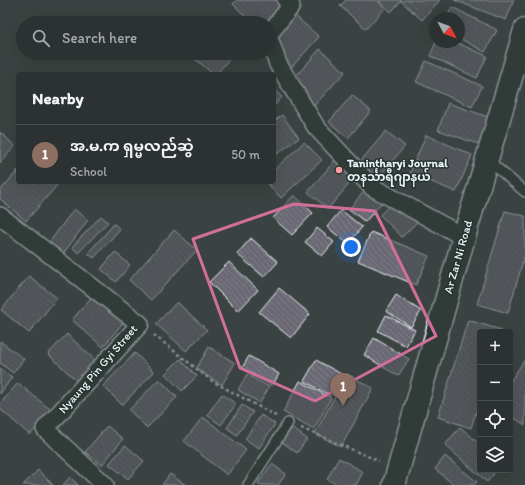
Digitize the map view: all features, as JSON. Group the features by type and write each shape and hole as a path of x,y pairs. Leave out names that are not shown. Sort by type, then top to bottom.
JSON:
{"main road":[{"name":"Ar Zar Ni Road","path":"396,477 525,30"}],"street":[{"path":"276,24 292,2"},
{"path":"276,58 316,127 372,187 464,238"},
{"name":"Nyaung Pin Gyi Street","path":"0,216 140,324 45,430 105,485"}],"lane":[{"path":"487,159 525,192"},
{"path":"248,485 288,423"}],"path":[{"path":"140,324 212,381 288,423 396,477"}],"highlighted area":[{"path":"294,204 375,211 436,336 315,401 240,368 193,239"}],"building":[{"path":"237,0 279,0 284,5 273,16 245,16 233,4"},
{"path":"346,0 376,0 385,8 366,29 340,6"},
{"path":"378,0 402,0 391,12"},
{"path":"404,0 440,0 422,20 402,2"},
{"path":"454,0 514,0 506,20"},
{"path":"452,7 462,12 449,12"},
{"path":"290,11 319,37 289,70 276,58 276,38"},
{"path":"465,14 497,30 485,52 465,41"},
{"path":"465,46 487,56 477,78 430,56 433,48 465,48"},
{"path":"320,49 345,72 311,109 286,87"},
{"path":"196,60 229,60 218,72 211,72"},
{"path":"426,61 482,86 472,107 416,82"},
{"path":"276,92 282,97 276,104"},
{"path":"352,95 371,111 348,138 329,122"},
{"path":"448,103 491,118 481,145 438,130"},
{"path":"282,115 299,138 276,155 276,120"},
{"path":"386,131 405,146 378,178 359,163"},
{"path":"0,132 15,146 0,163"},
{"path":"426,135 472,155 456,192 410,173"},
{"path":"304,142 322,160 281,198 268,184 276,184 276,168"},
{"path":"335,160 355,177 328,209 308,192"},
{"path":"16,172 16,184 58,184 26,221 0,199 0,191"},
{"path":"367,188 382,202 365,222 349,209"},
{"path":"294,195 313,213 292,235 273,218"},
{"path":"394,200 417,222 402,237 380,215"},
{"path":"74,209 88,220 63,254 48,244"},
{"path":"341,210 362,227 348,244 327,227"},
{"path":"505,211 525,216 525,254 508,313 477,304"},
{"path":"101,216 108,222 78,253 72,247"},
{"path":"114,224 120,229 94,258 88,253"},
{"path":"317,228 334,242 322,256 305,242"},
{"path":"174,230 197,250 151,300 129,280"},
{"path":"371,232 429,256 416,285 358,261"},
{"path":"251,238 278,262 264,277 237,254"},
{"path":"115,252 130,265 116,282 101,269"},
{"path":"229,262 258,290 238,311 209,282"},
{"path":"29,276 57,298 29,333 1,310"},
{"path":"279,288 310,314 291,338 259,312"},
{"path":"94,294 125,320 103,347 72,320"},
{"path":"396,295 421,311 411,327 386,311"},
{"path":"177,302 207,330 186,351 156,324"},
{"path":"386,315 415,330 406,346 378,331"},
{"path":"468,320 498,329 477,329 477,409 471,428 438,417"},
{"path":"67,334 97,362 78,382 48,354"},
{"path":"374,338 409,359 398,376 364,355"},
{"path":"0,341 24,359 13,373 0,363"},
{"path":"209,347 235,363 222,385 196,369"},
{"path":"135,353 154,372 122,405 103,386"},
{"path":"249,356 279,374 272,386 242,368"},
{"path":"180,359 197,376 182,391 165,374"},
{"path":"525,359 525,425 513,417 513,377"},
{"path":"316,360 343,375 331,396 304,381"},
{"path":"0,369 12,377 0,394"},
{"path":"247,374 269,387 260,403 238,390"},
{"path":"347,374 373,388 341,447 315,433"},
{"path":"159,379 177,397 147,428 129,410"},
{"path":"300,381 331,398 314,429 283,412"},
{"path":"18,383 51,410 30,435 0,409 0,404"},
{"path":"222,394 236,404 221,425 207,415"},
{"path":"242,405 253,412 237,435 227,428"},
{"path":"261,415 275,424 259,448 245,439"},
{"path":"203,417 246,450 227,475 184,441"},
{"path":"107,426 123,439 102,465 85,452"},
{"path":"460,427 477,441 477,473 494,473 487,482 445,445"},
{"path":"292,428 307,439 297,453 282,442"},
{"path":"125,445 144,461 128,479 109,464"},
{"path":"445,456 477,482 474,485 454,485 435,469"},
{"path":"339,458 363,472 356,485 338,485 327,479"},
{"path":"272,464 286,474 278,485 260,485 258,483"},
{"path":"38,470 53,485 23,485"},
{"path":"170,474 186,485 162,485"},
{"path":"70,477 78,485 63,485"}],"place":[{"name":"Tanintharyi Journal တနင်္သာရီဂျာနယ်","path":"339,170"},
{"name":"အ.မ.က ရှမ္မလည်ဆွဲ","path":"343,406"}]}
